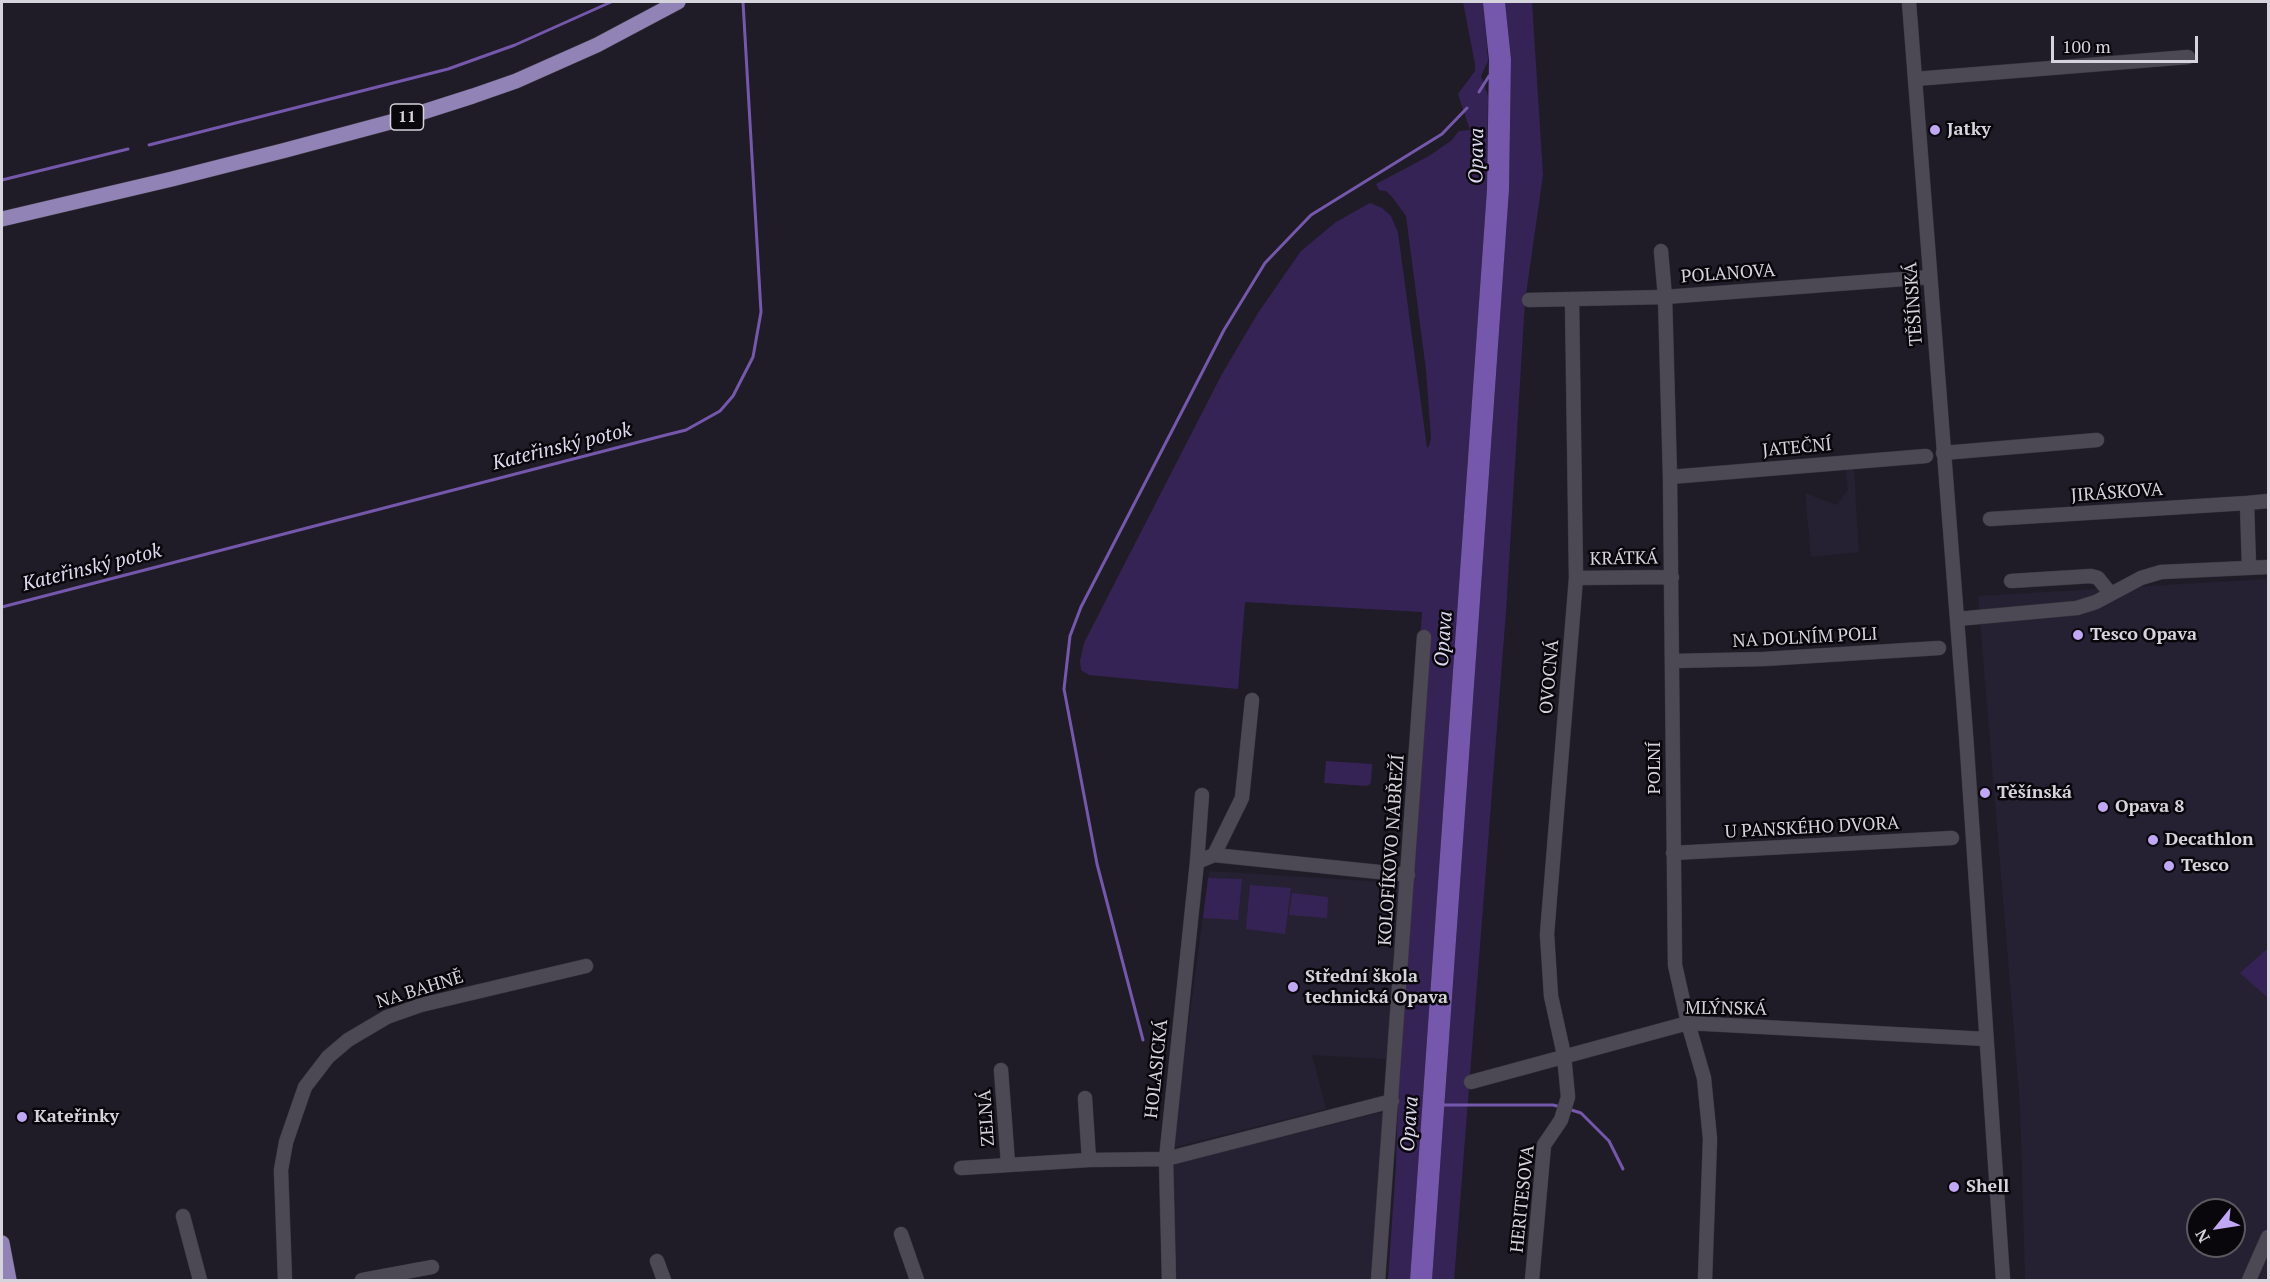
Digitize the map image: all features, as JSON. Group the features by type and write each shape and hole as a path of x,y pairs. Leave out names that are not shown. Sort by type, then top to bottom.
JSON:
{"main road":[{"name":"11","path":"2,219 171,179 398,120 473,96 557,64 678,2"},
{"path":"2,1243 9,1281"}],"street":[{"name":"TĚŠÍNSKÁ","path":"1909,2 1957,620 2003,1281"},
{"path":"1915,79 2188,57"},
{"name":"POLNÍ","path":"1661,251 1665,297 1672,577 1675,965 1688,1023 1704,1078 1710,1138 1705,1281"},
{"name":"POLANOVA","path":"1529,300 1665,297 1930,277"},
{"name":"OVOCNÁ","path":"1564,1055 1551,996 1547,934 1576,578 1572,299"},
{"path":"1943,453 2097,440"},
{"name":"JATEČNÍ","path":"1670,477 1926,456"},
{"name":"JIRÁSKOVA","path":"1990,519 2268,501"},
{"path":"2247,503 2249,568"},
{"path":"1957,620 2069,610 2096,602 2141,578 2161,573 2268,567"},
{"path":"2011,581 2091,576 2098,578 2110,593"},
{"name":"KRÁTKÁ","path":"1576,578 1672,577"},
{"name":"KOLOFÍKOVO NÁBŘEŽÍ","path":"1378,1281 1424,637"},
{"name":"NA DOLNÍM POLI","path":"1673,661 1764,659 1939,648"},
{"path":"1214,855 1242,798 1252,700"},
{"name":"HOLASICKÁ","path":"1169,1281 1166,1159 1202,795"},
{"name":"U PANSKÉHO DVORA","path":"1673,853 1952,838"},
{"path":"1197,862 1214,855 1408,876"},
{"name":"NA BAHNĚ","path":"285,1281 281,1170 286,1142 305,1087 328,1057 348,1040 387,1017 421,1005 586,966"},
{"name":"MLÝNSKÁ","path":"1471,1082 1688,1023 1986,1039"},
{"name":"HERITESOVA","path":"1532,1281 1544,1145 1561,1120 1568,1097 1564,1055"},
{"name":"ZELNÁ","path":"1001,1070 1008,1164"},
{"path":"1085,1098 1089,1160"},
{"path":"1166,1159 1392,1101"},
{"name":"ZELNÁ","path":"960,1168 1089,1160 1166,1159"},
{"path":"183,1216 200,1281"},
{"path":"901,1234 916,1281"},
{"path":"2249,1281 2268,1237"},
{"path":"657,1261 664,1281"},
{"path":"362,1281 432,1267"}],"shaded area":[{"path":"1463,2 1484,2 1488,61 1481,76 1488,96 1487,189 1410,1280 1388,1280 1396,1165 1404,880 1422,612 1245,602 1238,689 1089,675 1081,670 1080,661 1084,643 1222,374 1258,313 1301,251 1336,222 1370,203 1382,208 1391,216 1398,233 1427,448 1429,446 1431,438 1426,370 1406,216 1393,198 1386,191 1379,190 1376,184 1429,156 1452,140 1459,131 1470,130 1458,94 1475,71"},
{"path":"1483,2 1505,2 1511,59 1509,190 1432,1280 1410,1280 1487,189 1489,60"},
{"path":"1505,2 1532,2 1543,175 1525,301 1506,611 1454,1280 1432,1280 1509,190 1511,59"},
{"path":"1846,470 1854,470 1859,552 1811,557 1805,493 1837,505 1848,490"},
{"path":"2268,579 2268,948 2241,973 2268,998 2268,1280 2025,1280 2020,1105 1978,596"},
{"path":"1326,761 1372,764 1371,783 1367,786 1324,783"},
{"name":"Střední škola technická Opava","path":"1209,871 1401,883 1387,1059 1312,1055 1326,1109 1172,1148"},
{"path":"1208,878 1242,879 1238,920 1203,918"},
{"path":"1250,885 1291,888 1285,934 1246,929"},
{"path":"1292,893 1328,897 1327,918 1289,915"},
{"path":"2268,948 2268,998 2240,973"},
{"path":"1383,1112 1371,1280 1177,1280 1172,1164"}],"waterway":[{"path":"149,145 448,69 515,45 611,2"},
{"name":"Kateřinský potok","path":"2,607 686,430 720,411 733,396 753,357 761,312 743,2"},
{"path":"1479,92 1489,76"},
{"path":"1143,1040 1097,864 1064,689 1070,636 1081,607 1224,330 1265,263 1311,215 1442,134 1467,108"},
{"path":"2,180 128,149"},
{"path":"1442,1105 1553,1105 1561,1107"},
{"path":"1568,1109 1581,1113 1609,1141 1623,1169"}],"place":[{"name":"Jatky","path":"1935,130"},
{"name":"Tesco Opava","path":"2078,635"},
{"name":"Těšínská","path":"1985,793"},
{"name":"Opava 8","path":"2103,807"},
{"name":"Decathlon","path":"2153,840"},
{"name":"Tesco","path":"2169,866"},
{"name":"Střední škola technická Opava","path":"1293,987"},
{"name":"Kateřinky","path":"22,1117"},
{"name":"Shell","path":"1954,1187"}],"water label":[{"name":"Opava","path":"1477,156"},
{"name":"Opava","path":"1444,639"},
{"name":"Opava","path":"1410,1124"}]}
